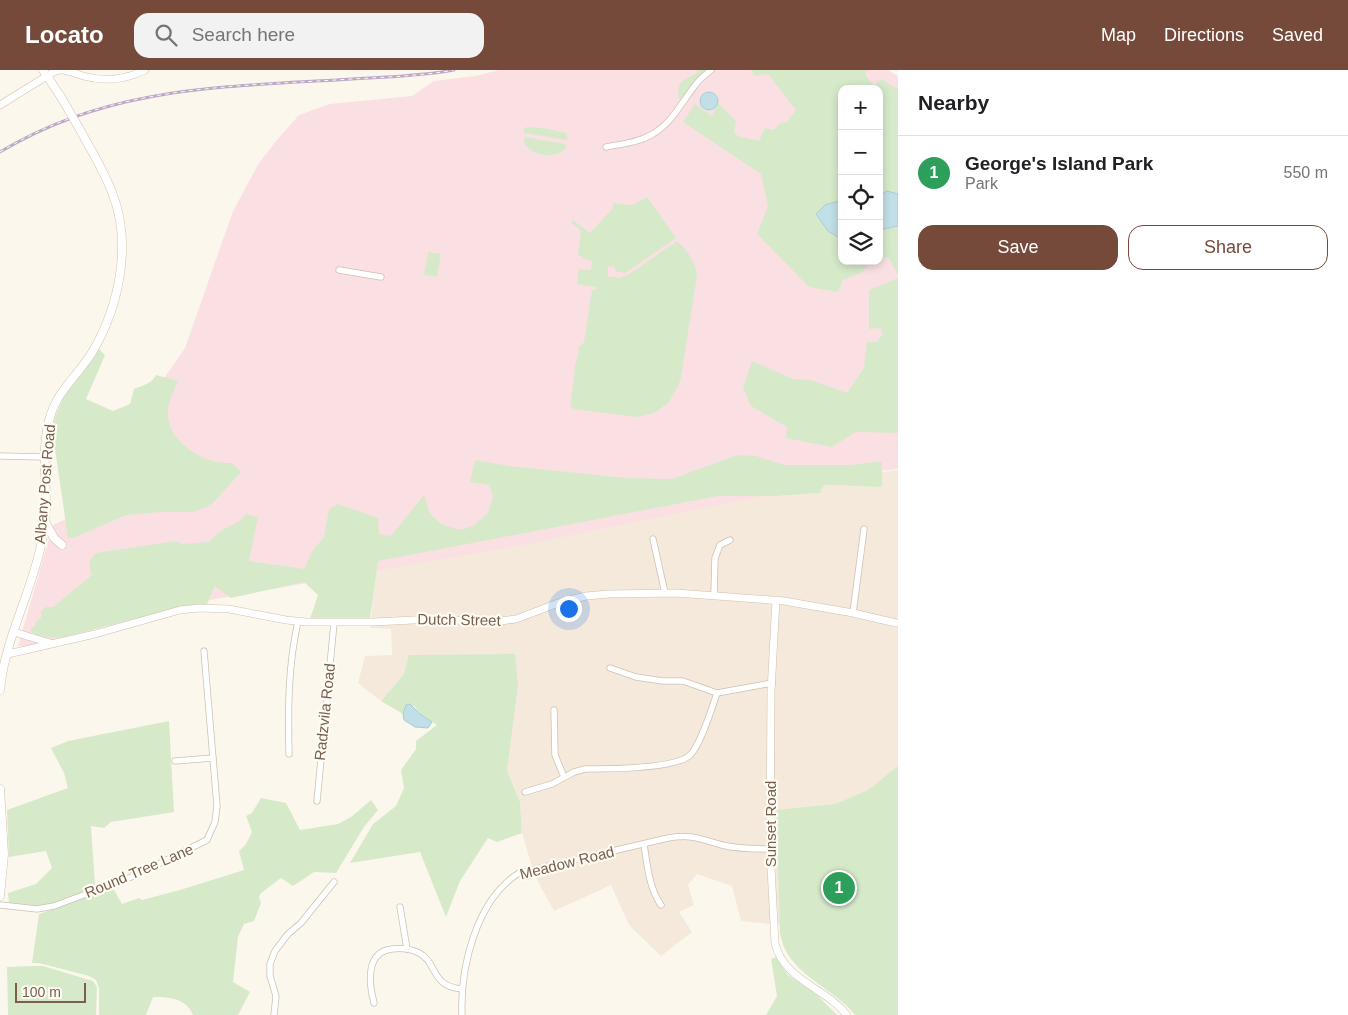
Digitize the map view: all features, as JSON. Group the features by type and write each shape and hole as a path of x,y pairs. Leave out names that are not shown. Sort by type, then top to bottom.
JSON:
{"main road":[{"name":"Albany Post Road","path":"0,690 14,632 36,568 46,504 44,457 48,425 59,396 89,357 109,318 118,284 122,253 120,218 114,195 79,128 45,73"},
{"path":"44,520 54,538 62,545"},
{"path":"0,789 4,854 0,896"}],"street":[{"path":"0,105 45,73 62,70 98,79 115,80 130,77 146,70"},
{"path":"606,147 635,142 660,130 678,110 698,82 711,70"},
{"path":"339,270 381,277"},
{"path":"0,456 44,457"},
{"path":"853,613 864,529"},
{"path":"653,539 666,593"},
{"path":"714,595 715,558 720,545 730,540"},
{"name":"Dutch Street","path":"8,654 194,608 229,609 298,622 334,623 434,619 504,622 522,618 561,602 586,596 666,593 776,600 853,613 896,623"},
{"name":"Sunset Road","path":"776,600 772,683 770,848 777,949 790,970 832,1000 847,1015"},
{"path":"289,754 288,702 291,652 298,622"},
{"name":"Radzvila Road","path":"317,802 334,623"},
{"path":"14,632 50,643"},
{"name":"Round Tree Lane","path":"0,905 37,909 54,906 134,876 202,844 210,835 216,822 217,806 204,651"},
{"path":"610,668 636,677 662,681 683,681 717,693 772,683"},
{"path":"525,792 552,784 574,772 586,769 666,765 680,761 689,756 695,748 717,693"},
{"path":"554,710 555,755 564,777"},
{"path":"175,761 212,758"},
{"name":"Meadow Road","path":"462,1015 462,989 476,929 487,908 508,880 519,873 668,838 691,836 744,849 770,848"},
{"path":"644,844 648,869 656,898 661,905"},
{"path":"274,1015 276,996 270,976 270,964 275,951 284,939 301,923 334,882"},
{"path":"400,907 407,949"},
{"path":"374,1003 370,986 373,961 386,949 407,949 420,954 444,984 452,988 462,989"}],"shaded area":[{"path":"499,70 888,70 898,76 898,469 882,471 866,478 777,493 534,543 199,602 27,647 18,646 53,525 99,504 142,410 185,348 233,211 259,163 299,115 330,104 412,96 434,81 475,76"},
{"path":"898,470 898,766 868,790 835,804 776,811 780,925 741,921 732,886 697,874 688,885 694,905 679,912 692,932 661,956 629,925 611,885 554,911 534,874 522,833 520,802 507,771 518,687 404,674 381,701 358,683 365,656 392,655 391,629 370,628 377,561 718,496 777,496 820,493 824,485 881,487 882,472"}],"green space":[{"path":"697,70 707,70 694,82 680,101 678,90 680,83 696,74"},
{"path":"751,70 868,70 865,75 874,85 838,85 838,201 825,205 838,230 838,265 868,265 861,273 843,280 838,292 809,287 757,234 768,206 761,174 683,122 695,104 712,116 718,103 736,121 734,132 738,136 759,141 765,128 774,130 780,123 787,122 796,110 768,74 755,76"},
{"path":"882,79 893,87 898,88 898,194 887,191 883,194 883,85 874,85"},
{"path":"527,127 566,133 568,139 524,133 524,129"},
{"path":"525,137 565,144 567,147 556,154 543,155 530,150 523,140"},
{"path":"647,197 676,238 625,273 615,271 615,267 608,266 608,276 620,278 628,275 677,241 687,252 695,265 697,275 681,378 668,403 654,413 637,417 574,409 570,406 574,370 579,350 577,349 584,342 592,290 596,290 596,287 577,284 579,269 591,270 592,261 578,256 581,231 571,222 573,220 590,233 613,208 613,203 632,205"},
{"path":"898,226 898,275 888,257 883,259 883,229"},
{"path":"428,252 441,254 437,277 424,275"},
{"path":"898,278 898,433 856,432 832,447 786,438 787,427 751,406 743,388 752,361 793,379 811,380 847,393 864,368 867,342 877,342 883,334 880,328 869,329 869,290"},
{"path":"99,349 105,355 86,399 113,411 130,404 134,389 149,382 156,375 178,381 168,407 169,420 177,437 199,456 217,462 232,463 241,472 213,503 192,512 126,515 76,537 68,538 55,449 49,448 51,433 60,406 66,395"},
{"path":"737,455 756,456 784,465 851,465 882,461 882,487 824,485 820,493 777,496 718,496 378,561 370,619 310,619 318,595 304,582 231,598 215,586 207,604 180,607 64,637 47,637 31,632 31,628 35,626 36,621 41,618 41,611 46,607 53,607 92,575 90,563 96,553 176,541 182,544 210,542 217,533 242,519 246,514 258,517 249,561 304,569 313,550 324,537 329,509 338,504 378,518 379,534 391,536 424,495 430,514 441,524 459,530 473,526 488,513 493,496 489,485 470,482 475,460 509,466 626,478 672,479"},
{"path":"515,654 518,687 507,771 520,802 522,833 497,842 488,838 460,881 446,917 420,852 350,863 373,824 396,806 404,788 401,770 416,749 416,741 437,725 420,714 414,706 406,705 403,714 381,701 404,674 409,655"},
{"path":"169,721 174,812 111,822 104,828 91,826 95,886 64,901 40,906 9,903 8,893 36,884 52,868 46,851 9,857 7,810 68,788 64,773 51,748 68,741"},
{"path":"898,766 898,1015 855,1015 800,969 784,947 780,933 776,810 835,804 868,790"},
{"path":"261,798 286,803 300,830 338,824 351,817 371,800 378,810 364,827 336,873 314,872 293,886 281,878 261,893 259,897 261,903 254,921 244,924 238,937 233,982 250,992 238,1015 193,1015 190,1009 181,1002 171,998 153,997 146,1015 99,1015 99,988 96,980 89,976 39,963 32,963 39,914 113,888 122,904 139,898 142,900 180,890 244,870 239,851 246,844 252,832 246,816 252,813"},
{"path":"776,957 788,975 818,996 837,1015 766,1015 777,996 771,959"},
{"path":"43,966 93,981 97,987 96,1015 8,1015 7,967"}],"water":[{"path":"709,92 715,95 718,101 715,107 709,110 703,107 700,101 703,95"},
{"path":"887,191 898,194 898,226 883,229 883,194"},
{"path":"838,201 838,237 828,231 816,214 825,205"},
{"path":"410,704 432,722 428,728 415,727 404,720 403,714 406,705"}],"railway":[{"path":"0,152 42,130 84,113 171,93 260,84 416,75 454,70"}],"place":[{"name":"George's Island Park","path":"839,888"}]}
